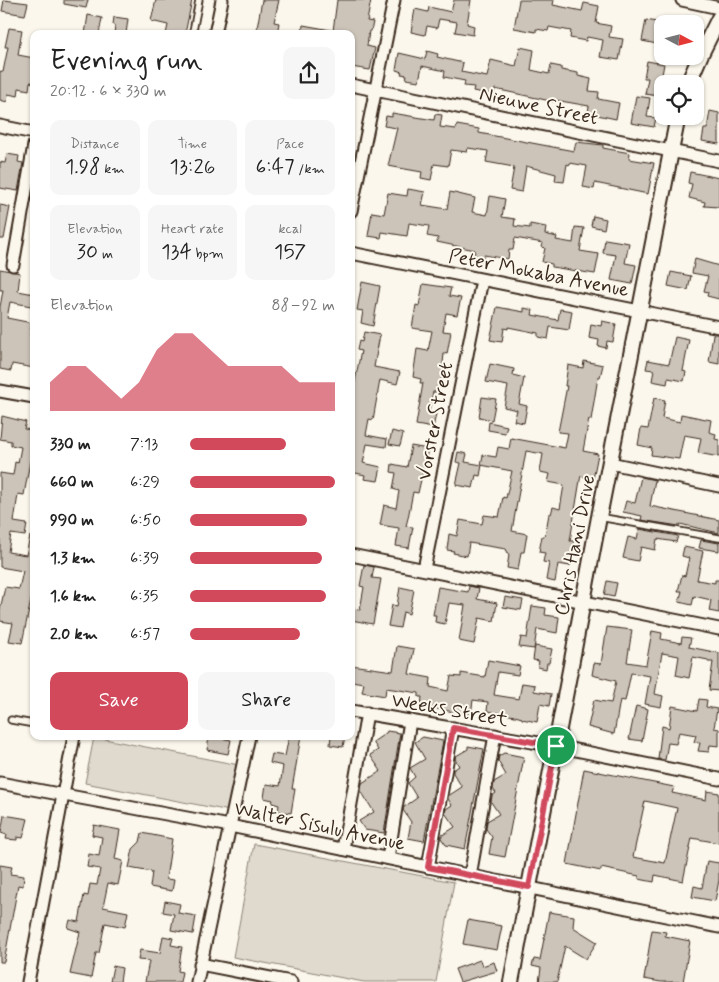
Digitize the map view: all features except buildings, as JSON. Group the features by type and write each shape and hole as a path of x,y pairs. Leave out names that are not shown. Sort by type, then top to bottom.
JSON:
{"street":[{"path":"217,30 222,0"},
{"path":"355,191 394,0"},
{"path":"682,0 719,8"},
{"path":"692,75 719,18"},
{"name":"Nieuwe Street","path":"355,86 719,161"},
{"name":"Chris Hani Drive","path":"511,982 599,517 676,125"},
{"path":"0,126 30,131"},
{"path":"13,264 30,168"},
{"name":"Peter Mokaba Avenue","path":"355,254 719,327"},
{"name":"Vorster Street","path":"424,569 482,280"},
{"path":"0,391 30,397"},
{"path":"610,463 719,486"},
{"path":"355,555 719,629"},
{"name":"Weeks Street","path":"355,712 556,746 719,779"},
{"path":"343,849 367,713"},
{"path":"388,858 410,721"},
{"path":"428,867 453,728"},
{"path":"470,876 495,736"},
{"path":"28,982 73,740"},
{"path":"197,982 249,740"},
{"name":"Walter Sisulu Avenue","path":"0,783 230,826 719,927"},
{"path":"200,964 291,982"}],"lane":[{"path":"193,30 199,0"},
{"path":"599,517 719,538"},
{"path":"11,720 30,723"}],"shaded area":[{"path":"93,740 110,740 239,765 230,811 85,783"},
{"path":"254,844 454,882 436,982 364,982 233,957"}],"route":[{"path":"453,728 556,746 529,887 428,867 453,728"}]}
